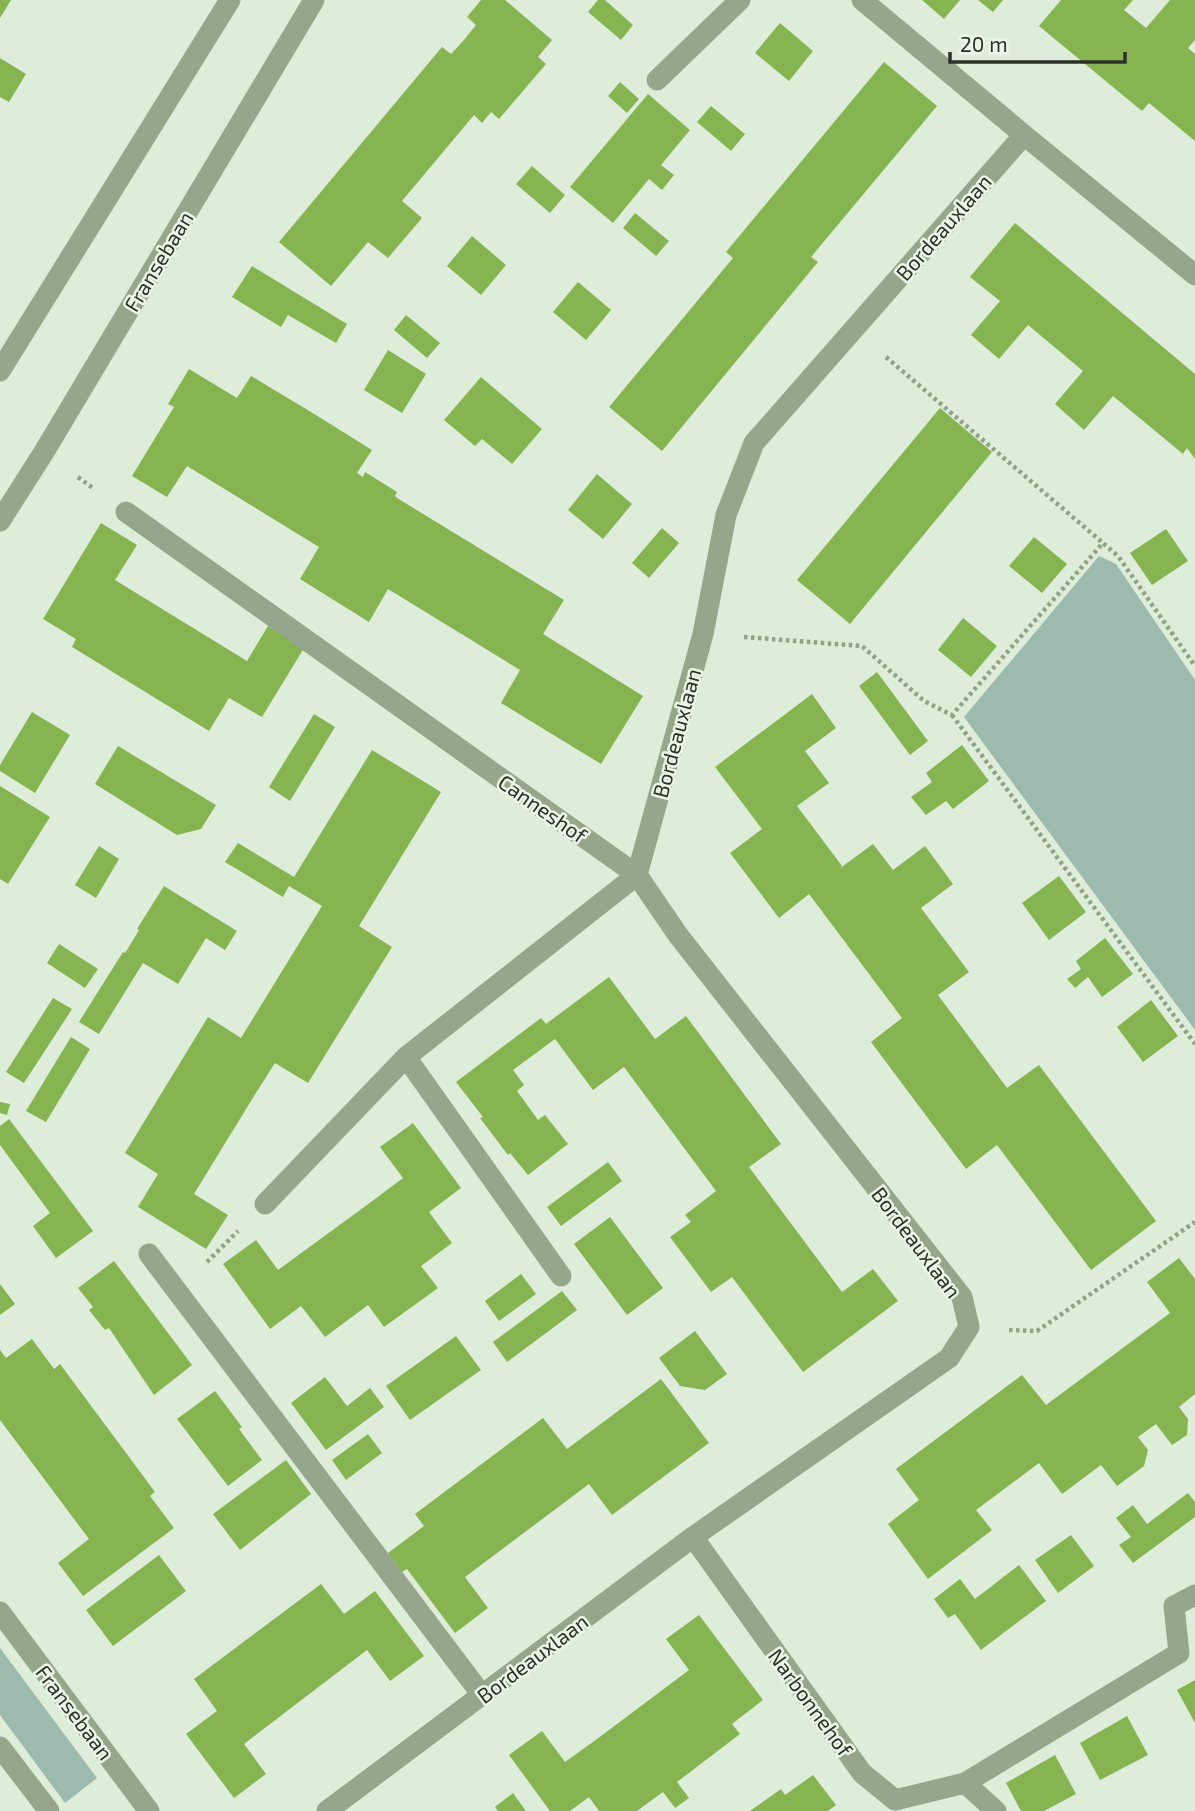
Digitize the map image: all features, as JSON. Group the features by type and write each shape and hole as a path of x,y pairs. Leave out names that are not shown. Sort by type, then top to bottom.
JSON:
{"street":[{"path":"0,371 230,0"},
{"name":"Fransebaan","path":"0,521 314,0"},
{"path":"657,80 740,0"},
{"path":"862,0 1195,275"},
{"name":"Bordeauxlaan","path":"327,1811 693,1537 949,1358 969,1327 962,1297 678,935 637,875 703,634 726,515 754,443 1024,135"},
{"name":"Canneshof","path":"126,512 637,875"},
{"path":"265,1204 406,1057 637,875"},
{"path":"406,1057 561,1276"},
{"path":"149,1254 482,1695"},
{"name":"Narbonnehof","path":"693,1537 862,1773 888,1805 965,1783 1179,1653 1174,1606 1195,1595"},
{"name":"Fransebaan","path":"0,1612 149,1811"},
{"path":"0,1747 49,1811"},
{"path":"965,1783 996,1811"}],"path":[{"path":"853,330 1118,556 1195,666"},
{"path":"44,452 126,512"},
{"path":"952,715 1104,543"},
{"path":"703,634 862,646 924,701 952,715 1195,1044"},
{"path":"176,1292 265,1204"},
{"path":"969,1327 1037,1331 1195,1222"}],"green space":[{"path":"1099,556 1116,564 1195,680 1195,1030 964,717"},
{"path":"0,1648 97,1778 65,1803 0,1715"}],"building":[{"path":"0,0 11,0 0,18"},
{"path":"481,0 505,0 552,40 538,57 546,64 499,119 491,112 482,123 474,115 402,201 422,218 388,258 368,242 331,286 279,242 442,47 451,54 464,40 476,25 467,17"},
{"path":"598,0 605,0 633,25 621,40 588,12"},
{"path":"922,0 960,0 944,19"},
{"path":"978,0 1003,0 993,12"},
{"path":"1061,0 1133,0 1124,10 1146,28 1170,0 1195,0 1195,40 1188,48 1195,54 1195,141 1149,103 1142,111 1039,26"},
{"path":"780,23 813,51 789,81 755,53"},
{"path":"0,58 26,74 9,102 0,97"},
{"path":"884,62 937,106 811,257 818,262 662,451 609,407 733,258 726,252"},
{"path":"620,82 639,99 627,113 608,96"},
{"path":"648,94 690,130 661,165 674,175 662,190 649,179 613,223 570,187"},
{"path":"711,106 745,134 731,151 697,122"},
{"path":"532,166 565,195 550,213 516,184"},
{"path":"635,213 669,241 656,256 623,228"},
{"path":"1015,223 1195,374 1195,459 1187,448 1183,454 1113,396 1084,430 1055,404 1083,371 1028,325 999,359 971,335 1000,301 970,277"},
{"path":"472,236 506,265 481,295 447,266"},
{"path":"252,266 347,324 336,343 288,315 281,327 232,297"},
{"path":"578,282 611,310 586,340 553,312"},
{"path":"406,315 440,343 427,358 394,330"},
{"path":"388,350 426,374 402,413 364,390"},
{"path":"189,369 237,398 251,376 311,412 372,450 357,473 363,477 365,472 397,492 397,498 564,600 543,634 643,696 601,764 501,703 520,670 388,589 369,622 300,579 319,547 187,466 167,497 132,476 174,407 168,404"},
{"path":"481,377 542,429 512,464 482,439 475,446 444,420"},
{"path":"940,408 992,452 850,624 797,580"},
{"path":"597,474 632,504 603,539 568,510"},
{"path":"101,523 137,545 115,580 247,661 268,626 304,648 262,717 229,698 209,731 72,647 76,639 43,619"},
{"path":"662,528 679,543 649,578 632,563"},
{"path":"1166,529 1188,561 1152,585 1130,553"},
{"path":"1034,537 1067,564 1042,593 1009,566"},
{"path":"963,618 997,646 971,677 938,650"},
{"path":"877,672 928,741 910,755 859,686"},
{"path":"812,694 836,728 805,751 829,783 797,806 842,866 839,869 873,844 893,870 925,846 953,884 921,908 969,972 938,995 1007,1088 1039,1065 1156,1221 1091,1270 997,1145 966,1169 871,1042 902,1018 809,894 779,918 730,853 762,829 715,767"},
{"path":"32,712 70,735 35,793 0,771 0,765"},
{"path":"314,714 335,727 290,801 269,787"},
{"path":"962,745 989,781 953,809 946,801 926,815 911,797 932,782 926,773"},
{"path":"118,746 216,805 201,829 177,835 95,784"},
{"path":"372,750 441,792 359,926 392,947 308,1083 275,1063 254,1096 194,1194 228,1215 206,1249 138,1207 158,1174 125,1153 208,1017 241,1038 322,906 289,886 283,897 225,862 238,843 294,877"},
{"path":"0,786 50,817 8,884 0,879"},
{"path":"99,846 119,859 96,898 75,885"},
{"path":"1059,876 1086,912 1049,940 1022,903"},
{"path":"164,886 237,931 225,950 206,938 178,984 143,963 99,1034 79,1022 123,952 127,950"},
{"path":"1105,938 1133,974 1102,997 1088,977 1075,988 1067,979 1081,969 1076,961"},
{"path":"59,944 98,969 85,988 47,963"},
{"path":"609,977 655,1039 686,1016 781,1144 749,1167 842,1292 873,1269 898,1301 803,1372 732,1277 711,1292 670,1237 691,1222 685,1215 716,1191 624,1067 593,1090 555,1039 513,1070 524,1085 517,1091 538,1120 545,1115 568,1144 528,1175 510,1153 508,1155 456,1082 541,1018 546,1024"},
{"path":"53,998 72,1009 24,1083 6,1072"},
{"path":"1151,1000 1178,1036 1143,1062 1117,1027"},
{"path":"71,1037 90,1049 46,1122 26,1111"},
{"path":"0,1102 10,1104 7,1115 0,1113"},
{"path":"9,1119 93,1231 56,1258 33,1226 50,1213 0,1145 0,1126"},
{"path":"413,1123 461,1188 429,1212 452,1243 421,1266 438,1288 384,1327 368,1305 325,1337 301,1306 270,1329 223,1264 256,1240 278,1270 371,1202 403,1178 380,1147"},
{"path":"608,1162 622,1181 561,1226 547,1207"},
{"path":"610,1217 663,1288 627,1315 574,1244"},
{"path":"1179,1258 1195,1279 1195,1394 1179,1407 1188,1419 1187,1435 1172,1445 1156,1424 1138,1437 1148,1450 1144,1466 1117,1486 1101,1465 1062,1494 1039,1463 976,1510 992,1530 928,1579 888,1524 919,1500 896,1469 1022,1375 1046,1405 1170,1313 1147,1282"},
{"path":"114,1261 192,1365 154,1395 109,1328 105,1330 89,1310 93,1307 78,1288"},
{"path":"521,1274 536,1294 499,1321 485,1301"},
{"path":"0,1284 15,1304 0,1315"},
{"path":"562,1291 577,1310 507,1362 493,1342"},
{"path":"695,1331 727,1374 705,1390 680,1386 659,1358"},
{"path":"456,1336 481,1370 410,1420 386,1386"},
{"path":"32,1339 54,1369 60,1364 155,1492 150,1496 174,1528 83,1596 58,1563 89,1539 0,1420 0,1350 6,1358"},
{"path":"325,1377 347,1406 370,1388 384,1407 326,1450 291,1403"},
{"path":"661,1379 709,1443 612,1515 589,1484 465,1577 488,1608 455,1633 407,1569 402,1572 388,1553 424,1526 415,1514 543,1418 567,1449"},
{"path":"215,1391 262,1460 228,1486 177,1419"},
{"path":"368,1434 382,1453 346,1480 332,1460"},
{"path":"286,1460 311,1494 240,1550 213,1514"},
{"path":"1188,1493 1195,1502 1195,1517 1133,1563 1119,1545 1131,1537 1116,1518 1133,1505 1147,1524"},
{"path":"1071,1535 1094,1566 1058,1593 1035,1560"},
{"path":"159,1555 186,1591 113,1646 86,1610"},
{"path":"1019,1565 1046,1601 981,1650 955,1614 948,1618 934,1599 960,1579 975,1599"},
{"path":"321,1584 344,1614 375,1591 424,1656 390,1681 367,1650 244,1744 266,1774 234,1798 186,1734 217,1711 194,1679"},
{"path":"699,1615 763,1700 732,1724 740,1734 677,1782 689,1798 675,1808 663,1792 637,1811 599,1811 589,1797 570,1811 550,1811 509,1755 542,1731 565,1762 597,1739 689,1670 666,1639"},
{"path":"1195,1680 1195,1723 1177,1690"},
{"path":"1127,1716 1148,1755 1100,1780 1080,1743"},
{"path":"1055,1755 1076,1794 1044,1811 1021,1811 1006,1783"},
{"path":"813,1775 836,1805 828,1811 750,1811 781,1789 785,1795"},
{"path":"513,1793 526,1811 498,1811 495,1807"}]}
